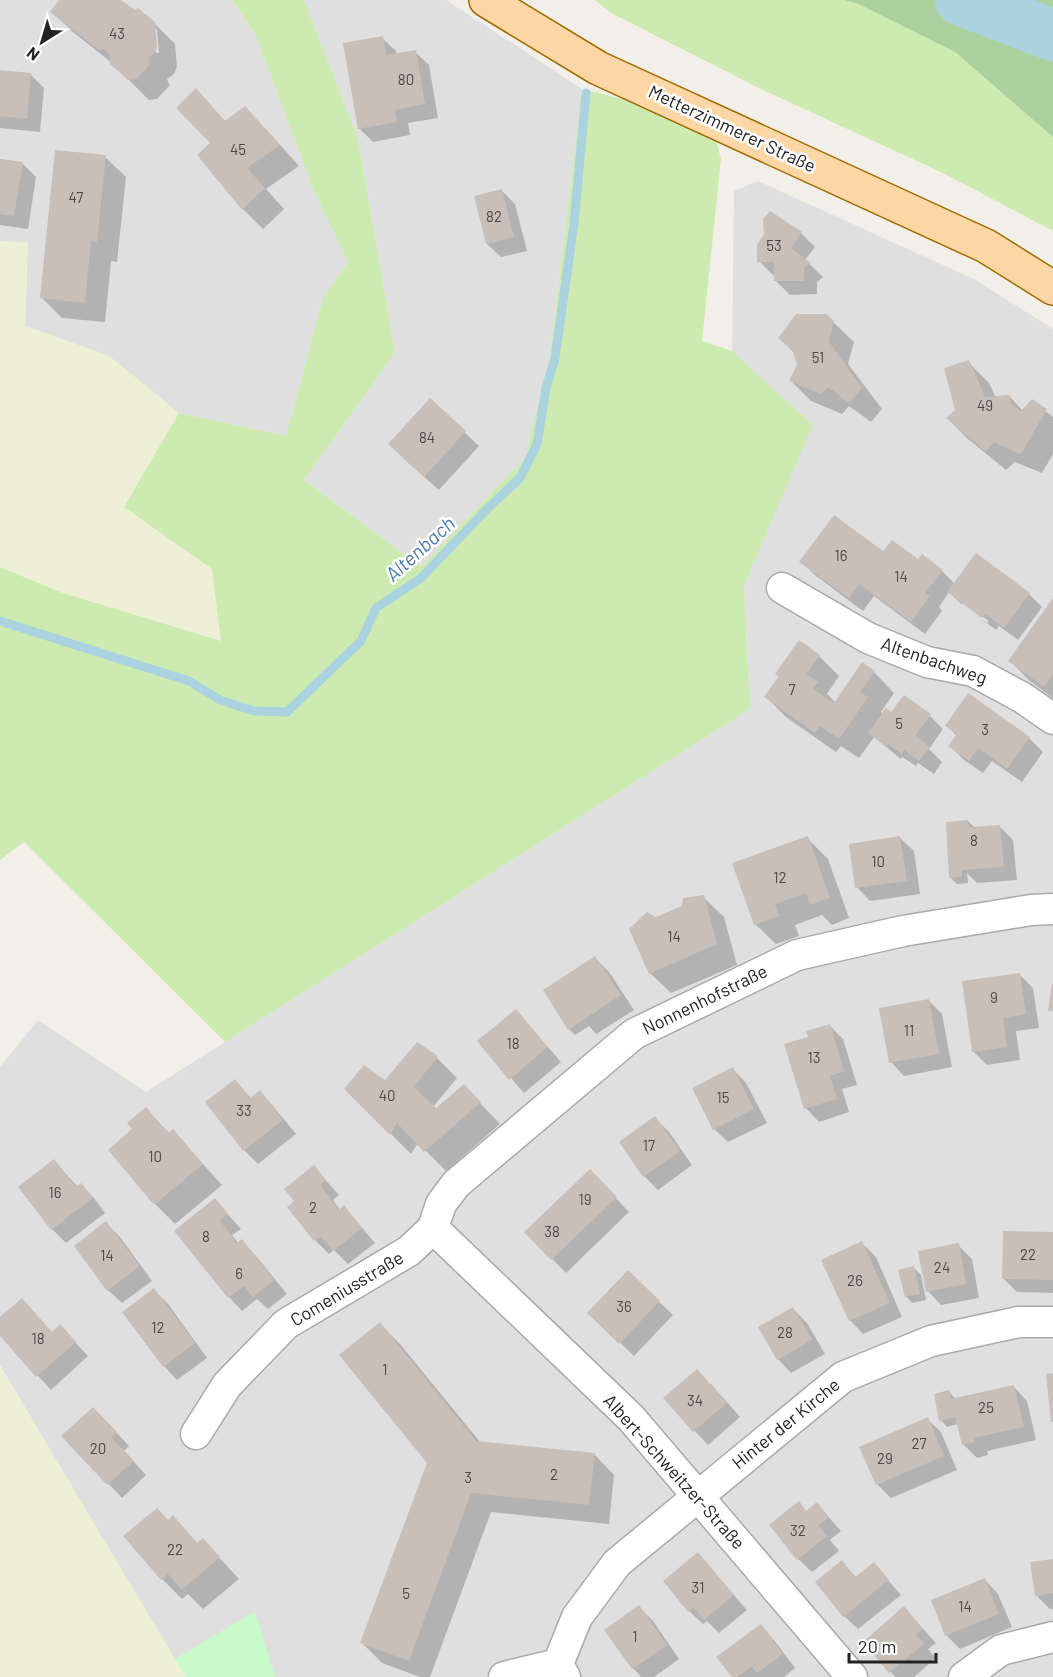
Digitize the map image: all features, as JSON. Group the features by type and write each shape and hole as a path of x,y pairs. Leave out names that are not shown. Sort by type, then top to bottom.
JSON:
{"main road":[{"name":"Metterzimmerer Straße","path":"486,0 598,68 986,246 1053,288"}],"street":[{"name":"Altenbachweg","path":"783,588 868,638 927,662 973,671 1023,698 1053,719"},
{"name":"Nonnenhofstraße","path":"433,1228 441,1204 456,1184 634,1034 797,956 903,931 1031,910 1053,909"},
{"name":"Comeniusstraße","path":"196,1434 227,1385 286,1324 409,1251 433,1228"},
{"name":"Albert-Schweitzer-Straße","path":"433,1228 631,1418 852,1677"},
{"name":"Hinter der Kirche","path":"561,1671 577,1617 617,1563 843,1377 931,1341 1018,1322 1053,1322"},
{"path":"964,1677 1001,1650 1053,1637"},
{"path":"504,1677 561,1671"}],"shaded area":[{"path":"0,0 232,0 256,36 314,191 348,262 323,298 286,436 179,413 109,356 25,326 28,243 0,241"},
{"path":"304,0 446,0 582,89 550,356 525,458 421,567 304,480 395,353 358,139"},
{"path":"758,181 976,280 1053,329 1053,1677 185,1677 0,1365 0,1067 38,1020 146,1092 750,709 744,585 812,425 732,351 734,191"}],"green space":[{"path":"232,0 304,0 358,139 395,353 304,480 421,567 525,458 550,356 582,89 623,99 716,140 721,159 702,341 732,351 813,425 744,585 750,709 225,1042 24,842 0,860 0,567 60,592 221,641 212,569 124,507 179,413 286,436 323,298 348,262 314,191 256,36"},
{"path":"595,0 844,0 858,4 955,52 1053,137 1053,231 945,174 763,90 611,13"},
{"path":"844,0 1053,0 1053,137 955,52 858,4"},
{"path":"0,241 28,243 25,326 109,356 179,413 124,507 212,569 222,641 60,592 0,567"},
{"path":"0,1367 186,1677 0,1677"},
{"path":"255,1611 275,1677 186,1677 175,1659"}],"building":[{"path":"59,0 121,0 135,10 138,8 155,22 157,46 154,54 148,58 150,64 137,79 128,80 110,64 110,54 104,49 99,50 50,12"},
{"path":"383,36 386,55 416,50 425,104 395,110 397,122 358,129 343,43"},
{"path":"0,70 31,73 27,119 0,116"},
{"path":"196,88 225,121 245,106 280,145 247,168 265,188 242,210 197,155 210,143 176,108"},
{"path":"55,150 106,155 97,242 91,241 85,303 40,298"},
{"path":"0,159 23,162 14,216 0,214"},
{"path":"502,189 514,237 486,244 474,196"},
{"path":"770,211 802,232 791,248 811,263 804,268 804,281 774,281 774,262 757,262 757,245 764,234 763,219"},
{"path":"796,314 826,314 834,321 829,342 862,388 849,403 828,387 821,394 789,381 797,365 793,351 778,338"},
{"path":"969,360 985,397 1010,395 1011,404 1021,411 1032,399 1047,409 1021,454 994,442 985,451 946,418 955,410 944,368"},
{"path":"430,398 466,431 424,477 388,444"},
{"path":"834,515 883,551 892,540 918,559 922,554 943,570 925,593 930,596 911,622 859,584 849,598 799,562"},
{"path":"976,553 1030,593 1004,628 985,614 982,618 947,592"},
{"path":"1053,598 1053,674 1044,687 1008,661"},
{"path":"799,640 820,655 806,674 818,682 813,689 834,703 862,662 875,671 860,692 868,697 839,739 820,726 815,733 764,697 779,676 775,674"},
{"path":"968,693 1030,737 1007,769 978,748 969,761 948,746 957,734 945,726"},
{"path":"904,695 931,714 915,736 930,747 919,761 904,750 902,754 888,744 886,747 868,733 886,708 891,712"},
{"path":"968,820 969,827 1000,825 1004,867 962,870 962,877 949,878 946,822"},
{"path":"808,836 830,898 810,905 806,893 775,904 779,916 754,925 732,863"},
{"path":"900,836 907,881 855,888 849,844"},
{"path":"704,895 717,944 649,974 629,929 647,912 656,917 682,906 683,898"},
{"path":"595,956 621,995 568,1030 543,990"},
{"path":"1020,973 1026,1014 1003,1018 1007,1047 972,1052 962,981"},
{"path":"1052,984 1053,1011 1048,1011"},
{"path":"929,999 939,1054 889,1063 879,1008"},
{"path":"516,1009 548,1047 509,1080 477,1041"},
{"path":"830,1024 844,1071 830,1076 837,1099 804,1109 784,1044 808,1037 806,1031"},
{"path":"417,1042 438,1056 414,1087 436,1108 464,1084 481,1102 424,1152 397,1123 390,1135 344,1089 364,1065 385,1080"},
{"path":"733,1067 754,1109 713,1130 692,1088"},
{"path":"235,1079 250,1098 260,1090 283,1120 243,1151 205,1102"},
{"path":"146,1107 168,1133 173,1129 203,1164 154,1205 108,1150 132,1129 127,1123"},
{"path":"655,1116 680,1151 643,1177 619,1142"},
{"path":"54,1159 76,1187 81,1183 93,1198 51,1230 18,1187"},
{"path":"314,1165 326,1180 320,1185 339,1210 344,1205 362,1228 333,1251 321,1236 314,1241 287,1207 294,1201 284,1189"},
{"path":"590,1169 617,1197 551,1260 524,1232"},
{"path":"215,1198 228,1214 220,1221 237,1243 242,1239 274,1280 253,1297 244,1286 228,1298 174,1231"},
{"path":"106,1221 140,1266 107,1291 74,1246"},
{"path":"1003,1231 1053,1232 1053,1280 1002,1279"},
{"path":"862,1241 890,1303 849,1321 821,1260"},
{"path":"959,1243 966,1284 926,1292 918,1251"},
{"path":"914,1266 920,1294 905,1297 898,1270"},
{"path":"628,1270 660,1301 619,1344 587,1313"},
{"path":"154,1288 195,1343 163,1367 122,1312"},
{"path":"22,1298 52,1332 60,1324 76,1342 36,1377 0,1336 0,1317"},
{"path":"793,1307 812,1340 777,1360 758,1327"},
{"path":"380,1322 476,1441 595,1453 589,1505 471,1493 409,1661 360,1643 427,1463 339,1355"},
{"path":"697,1369 727,1403 693,1432 663,1398"},
{"path":"1053,1373 1053,1422 1051,1422 1046,1374"},
{"path":"1014,1385 1024,1427 974,1438 975,1442 962,1445 955,1417 939,1421 934,1394 949,1390 951,1399"},
{"path":"93,1407 117,1432 111,1437 134,1461 107,1485 61,1436"},
{"path":"928,1417 944,1456 876,1485 859,1447"},
{"path":"799,1501 806,1511 817,1502 829,1517 818,1526 827,1536 797,1560 769,1525"},
{"path":"157,1508 168,1520 173,1515 197,1543 203,1538 220,1557 182,1590 168,1574 161,1580 123,1536"},
{"path":"698,1552 734,1595 704,1620 694,1608 688,1612 663,1581"},
{"path":"1053,1559 1053,1593 1035,1596 1030,1562"},
{"path":"842,1560 855,1577 874,1562 889,1580 843,1617 815,1582"},
{"path":"985,1578 999,1614 945,1636 931,1600"},
{"path":"639,1605 667,1645 632,1669 604,1630"},
{"path":"904,1606 923,1629 916,1635 924,1644 889,1673 863,1642"},
{"path":"761,1624 783,1654 757,1673 752,1666 737,1677 732,1677 716,1657"}],"waterway":[{"path":"961,0 1053,35"},
{"name":"Altenbach","path":"0,621 189,681 220,700 254,711 287,712 361,641 376,608 421,578 520,478 537,444 546,388 555,358 574,224 586,93"}]}
